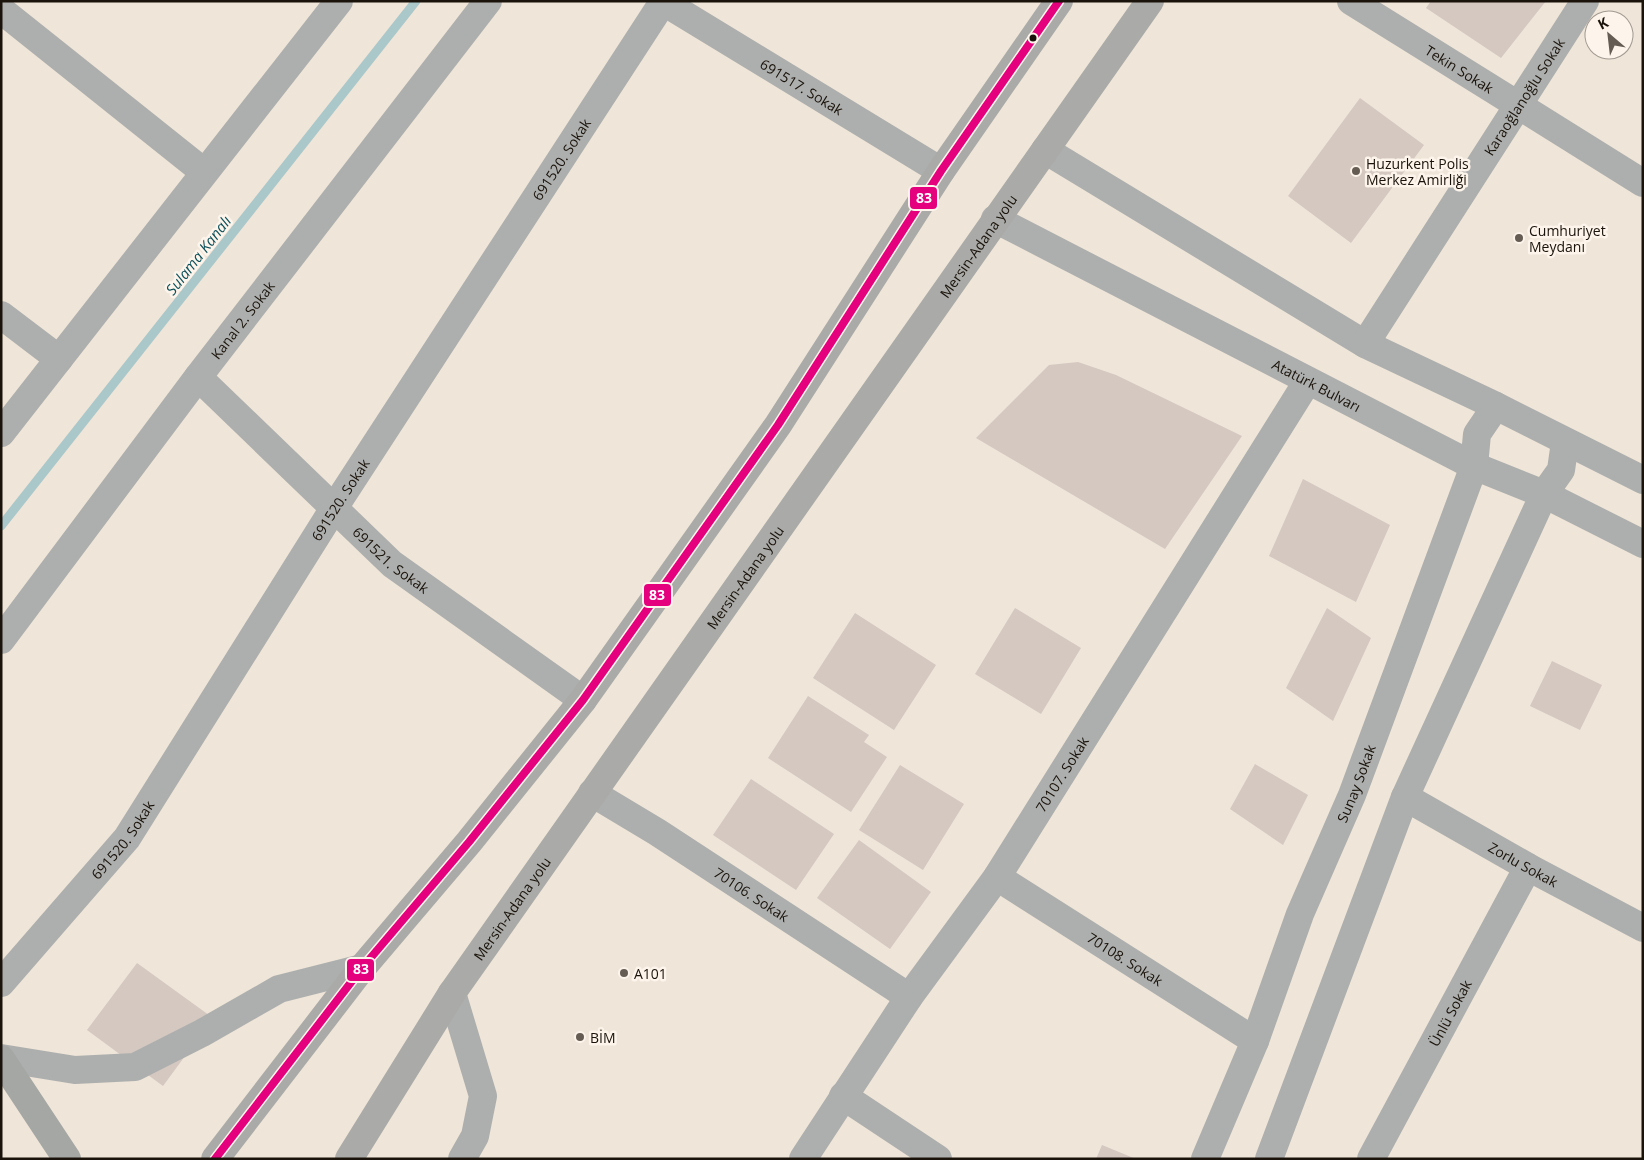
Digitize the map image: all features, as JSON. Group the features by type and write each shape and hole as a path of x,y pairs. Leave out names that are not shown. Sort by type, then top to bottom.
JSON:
{"highway":[{"path":"215,1159 362,968 469,842 583,700 778,425 941,171 1060,1"},
{"name":"Mersin-Adana yolu","path":"350,1159 452,992 1150,1"}],"main road":[{"path":"1,1059 67,1159"}],"street":[{"path":"1,433 338,1"},
{"name":"Kanal 2. Sokak","path":"1,640 198,376 488,1"},
{"name":"691517. Sokak","path":"662,1 941,171"},
{"name":"691520. Sokak","path":"1,983 127,838 334,508 662,1"},
{"name":"Tekin Sokak","path":"1351,1 1643,183"},
{"name":"Karaoğlanoğlu Sokak","path":"1366,344 1584,1"},
{"path":"1,10 204,172"},
{"path":"1045,150 1366,344 1496,406 1643,480"},
{"name":"Atatürk Bulvarı","path":"995,219 1307,382 1474,466 1544,494 1643,544"},
{"path":"1,314 59,359"},
{"name":"691521. Sokak","path":"198,376 392,564 583,700"},
{"name":"70107. Sokak","path":"803,1159 909,997 997,877 1307,382"},
{"name":"Sunay Sokak","path":"1206,1159 1255,1041 1300,914 1352,795 1474,466 1477,434 1496,406"},
{"path":"1269,1159 1405,796 1544,494 1561,470 1566,442"},
{"name":"70106. Sokak","path":"592,794 657,832 909,997"},
{"name":"Zorlu Sokak","path":"1405,796 1528,867 1643,928"},
{"name":"Ünlü Sokak","path":"1371,1159 1528,867"},
{"name":"70108. Sokak","path":"997,877 1255,1041"},
{"path":"1,1059 75,1070 135,1067 202,1033 279,989 362,968"},
{"path":"452,992 483,1096 475,1136 462,1159"},
{"path":"843,1096 938,1159"}],"building":[{"path":"1431,1 1546,1 1501,58 1426,8"},
{"name":"Huzurkent Polis Merkez Amirliği","path":"1360,98 1424,145 1351,243 1288,196"},
{"path":"1078,362 1116,375 1242,436 1165,549 976,438 1049,365"},
{"path":"1303,479 1390,525 1356,602 1269,556"},
{"path":"1015,608 1081,648 1041,714 975,674"},
{"path":"1327,608 1371,638 1333,721 1286,688"},
{"path":"855,613 936,665 894,730 813,678"},
{"path":"1552,661 1602,685 1580,730 1530,706"},
{"path":"808,696 869,735 864,742 887,757 851,812 768,758"},
{"path":"1255,764 1308,795 1283,845 1230,809"},
{"path":"900,765 964,804 923,870 859,830"},
{"path":"751,779 834,834 796,890 713,835"},
{"path":"859,840 931,892 890,949 817,898"},
{"path":"137,963 213,1018 163,1086 87,1030"},
{"path":"1102,1145 1136,1159 1096,1159"}],"waterway":[{"name":"Sulama Kanalı","path":"1,526 416,1"}],"transit line":[{"name":"83","path":"215,1159 362,968 469,842 583,700 778,425 941,171 1059,1"}],"place":[{"name":"Huzurkent Polis Merkez Amirliği","path":"1356,171"},
{"name":"Cumhuriyet Meydanı","path":"1519,238"},
{"name":"A101","path":"624,973"},
{"name":"BİM","path":"580,1037"}]}
